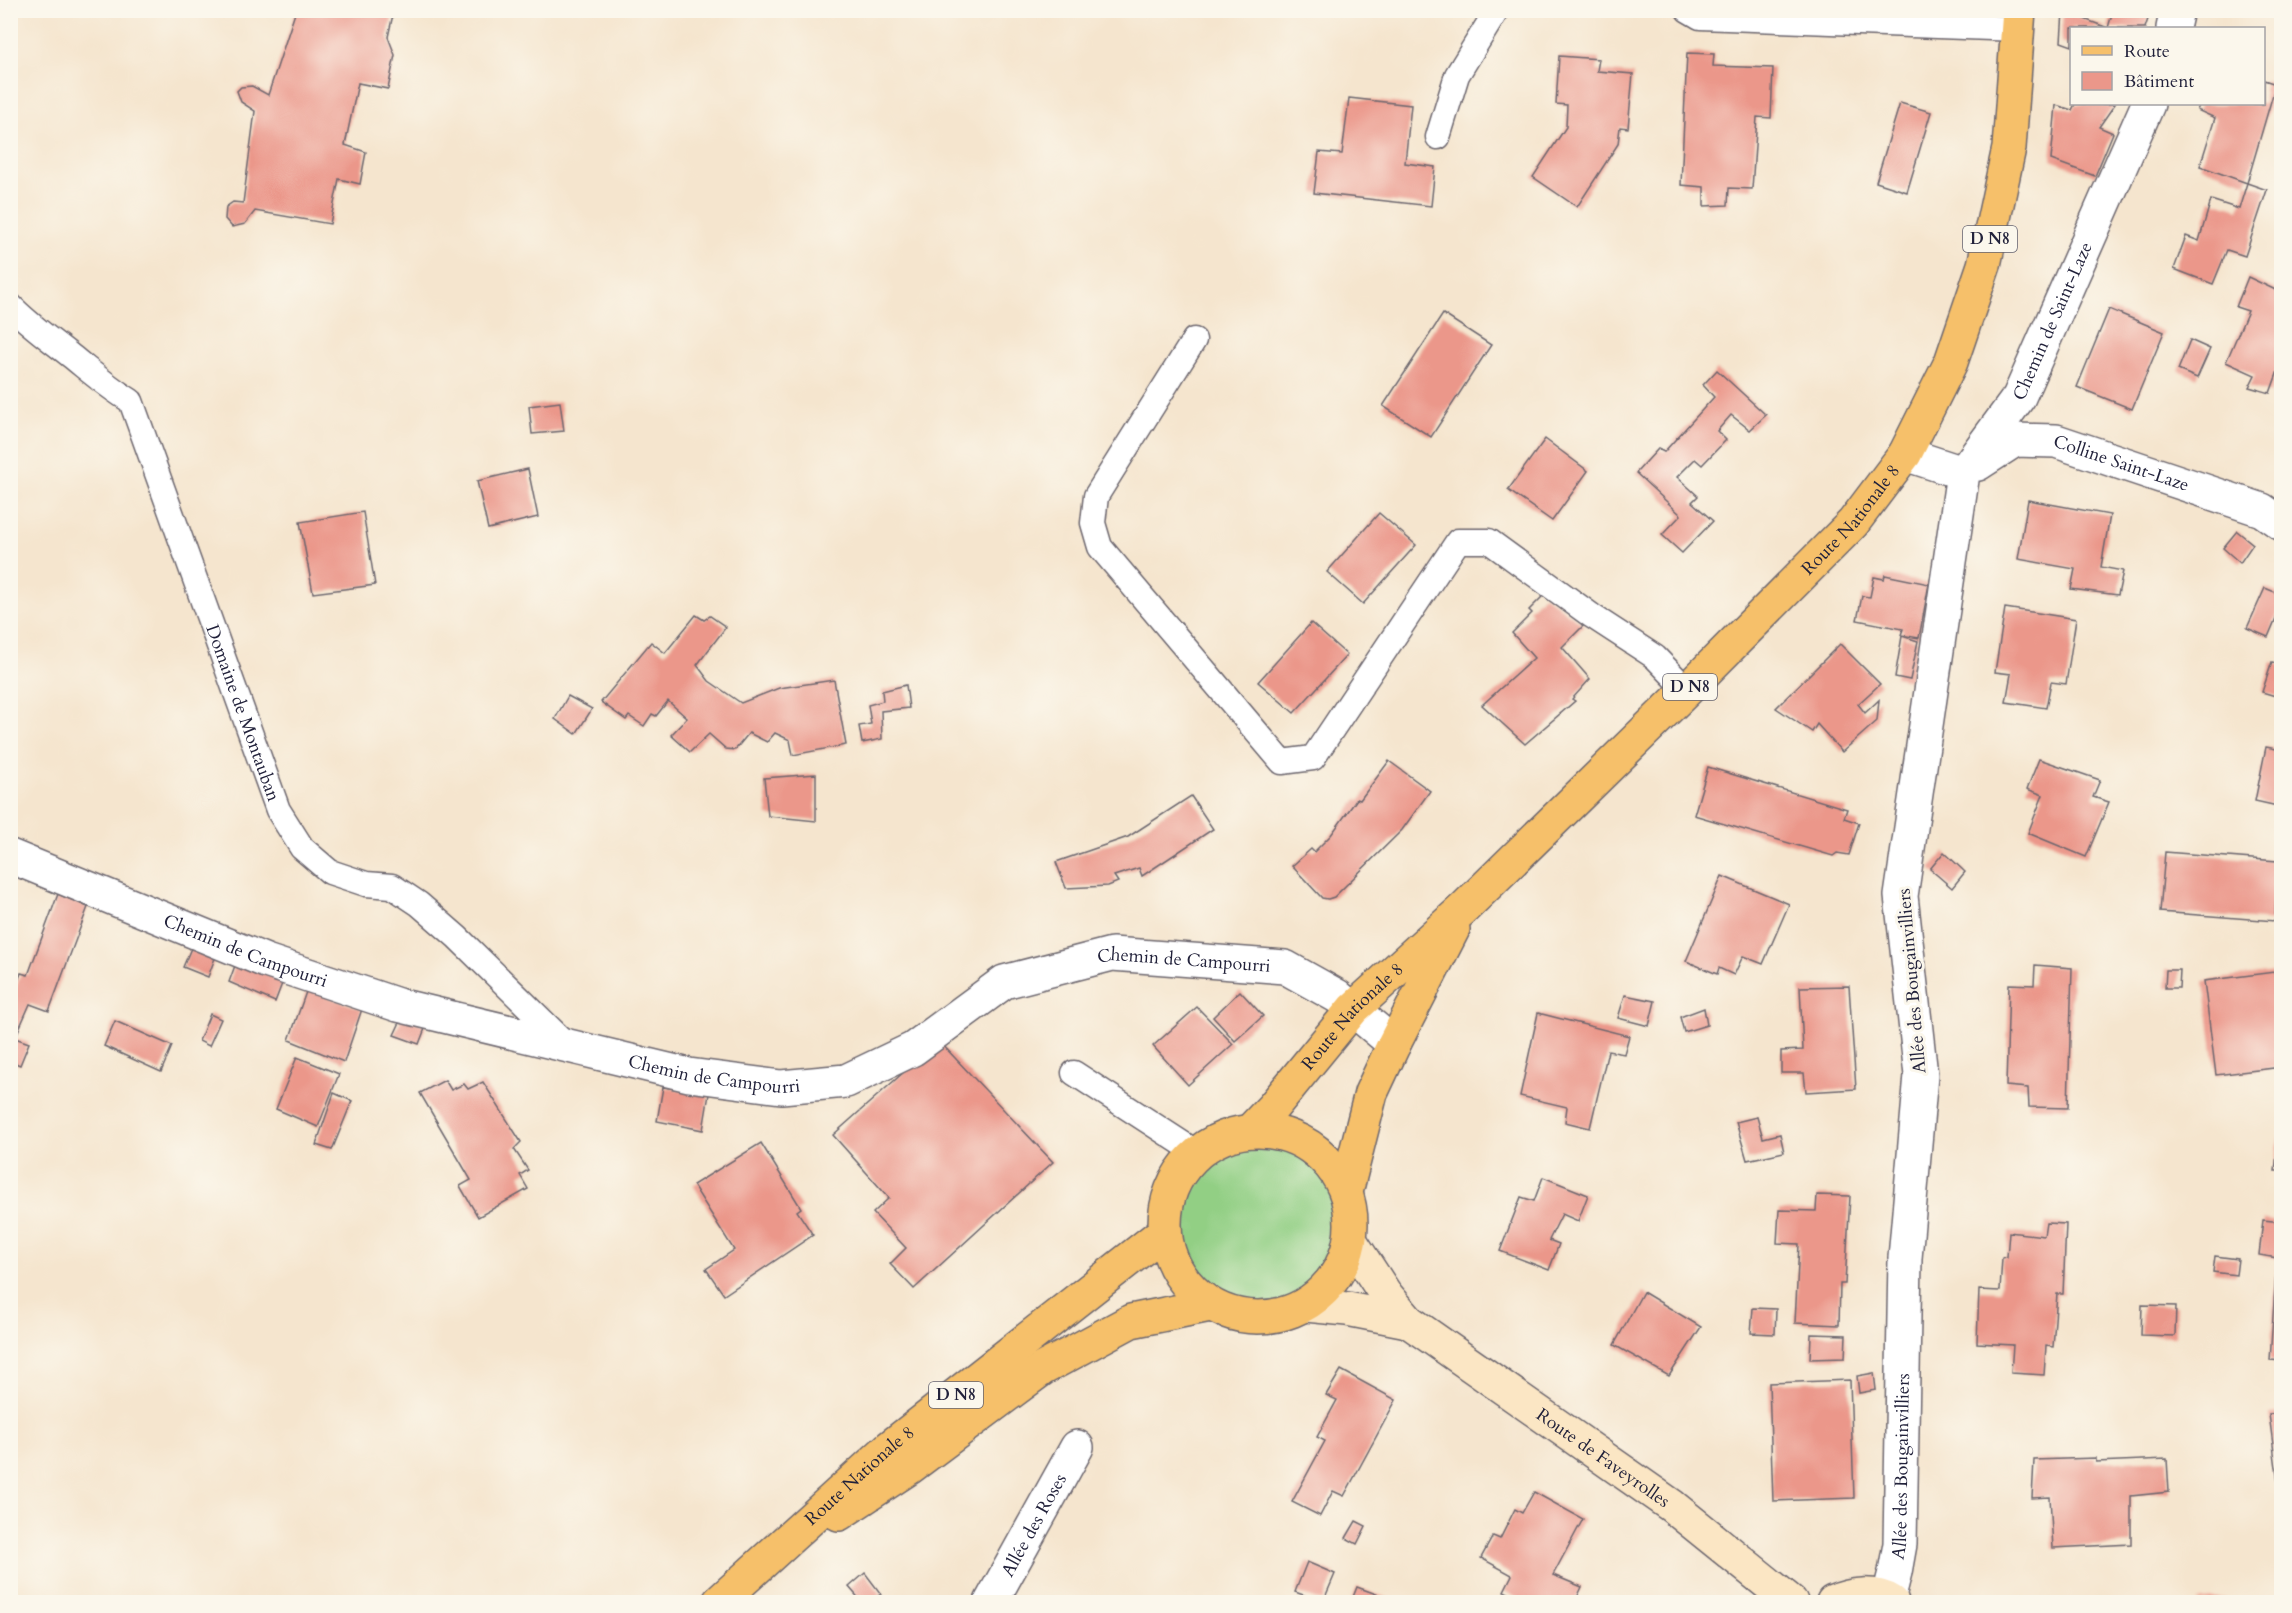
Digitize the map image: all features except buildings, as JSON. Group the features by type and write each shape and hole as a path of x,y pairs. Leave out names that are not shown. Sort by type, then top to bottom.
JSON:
{"main road":[{"name":"Route Nationale 8","path":"1250,1131 1272,1108 1353,1009 1463,909 1688,690 1853,523 1905,454 1951,362 1984,265 2009,148 2018,20"},
{"name":"Route Nationale 8","path":"1346,1192 1371,1093 1463,909"},
{"path":"1250,1131 1275,1132 1298,1140 1318,1153 1335,1171 1346,1192 1351,1216 1350,1240 1342,1266 1327,1288 1306,1305 1275,1316 1241,1317 1210,1305 1187,1286 1172,1260 1165,1231 1167,1202 1179,1175 1197,1153 1222,1138 1250,1131"},
{"name":"Route Nationale 8","path":"719,1602 890,1447 1165,1231"},
{"name":"Route de Faveyrolles","path":"1350,1240 1386,1295 1408,1322 1672,1506 1791,1602"},
{"name":"Route Nationale 8","path":"755,1570 909,1468 1042,1369 1131,1322 1210,1305"},
{"name":"Route de Faveyrolles","path":"1306,1305 1347,1309 1408,1322"},
{"path":"1833,1602 1847,1596 1867,1594 1890,1601"}],"street":[{"path":"2173,27 2177,10"},
{"name":"Chemin de Saint-Laze","path":"1964,473 2019,397 2148,105"},
{"name":"Colline Saint-Laze","path":"1964,473 2015,440 2056,441 2262,510 2282,524"},
{"path":"1905,454 1964,473"},
{"name":"Allée des Bougainvilliers","path":"1890,1601 1900,1544 1905,1258 1921,1074 1901,896 1964,473"},
{"name":"Chemin de Campourri","path":"10,856 266,961 398,1005 689,1076 781,1087 846,1081 913,1048 1004,982 1112,954 1285,967 1337,996 1394,1044"},
{"name":"Allée des Roses","path":"991,1602 1077,1447"}],"lane":[{"path":"1438,137 1457,75 1497,10"},
{"path":"1688,10 1700,17 2018,20"},
{"name":"Domaine de Montauban","path":"10,305 27,324 70,355 107,387 131,401 278,810 302,848 330,872 366,884 392,885 419,904 457,937 568,1046"},
{"path":"1194,340 1096,496 1093,523 1100,547 1282,762 1313,758 1458,541 1489,541 1655,657 1688,690"},
{"path":"1074,1073 1197,1153"}],"green space":[{"path":"1258,1131 1294,1138 1324,1158 1344,1188 1351,1224 1344,1260 1324,1290 1294,1310 1258,1317 1222,1310 1192,1290 1172,1260 1165,1224 1172,1188 1192,1158 1222,1138"}]}
